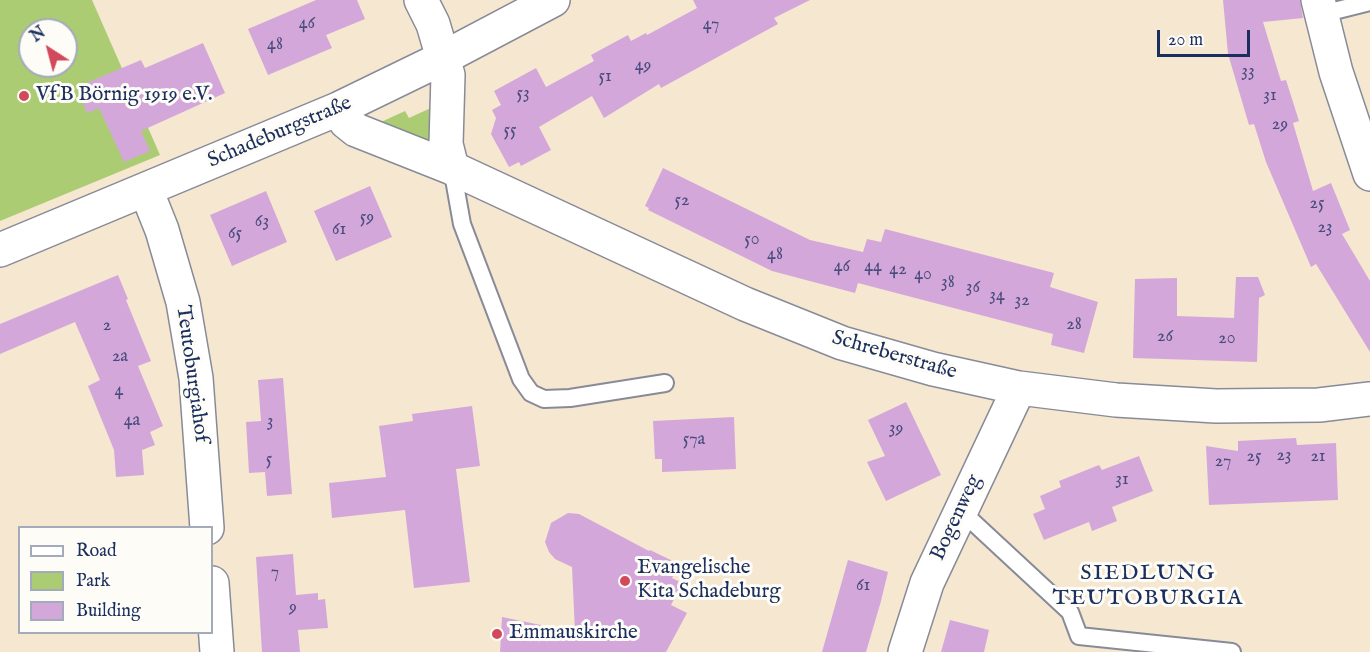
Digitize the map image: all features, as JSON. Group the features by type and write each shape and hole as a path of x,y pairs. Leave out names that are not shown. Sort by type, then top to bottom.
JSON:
{"street":[{"path":"421,0 433,24 448,75 446,144 452,168"},
{"name":"Schadeburgstraße","path":"0,250 338,109 554,0"},
{"path":"1320,7 1336,72 1370,174"},
{"name":"Schreberstraße","path":"338,109 346,122 356,130 452,168 745,304 842,343 933,369 1019,388 1116,400 1216,406 1319,405 1370,399"},
{"name":"Teutoburgiahof","path":"146,190 162,230 183,302 196,378 207,526"},
{"name":"Bogenweg","path":"905,652 927,583 1019,388"},
{"path":"213,598 217,652"}],"lane":[{"path":"1320,7 1370,2"},
{"path":"452,168 462,224 521,379 531,393 544,399 570,398 664,383"},
{"path":"960,510 1070,612 1079,636 1232,652"}],"green space":[{"path":"0,0 92,0 160,155 0,221"},
{"path":"433,107 433,137 428,143 370,127 405,111 409,118"}],"building":[{"path":"316,0 357,0 365,19 326,35 332,48 268,75 248,29"},
{"path":"693,0 810,0 774,18 778,24 661,88 659,84 604,118 592,96 539,127 551,150 521,166 519,162 509,167 491,134 496,118 492,110 501,105 494,91 536,68 546,87 594,61 591,55 628,35 631,41 646,33 647,35 697,8"},
{"path":"1223,0 1300,0 1303,18 1263,22 1281,81 1286,80 1299,121 1293,123 1313,191 1331,183 1350,230 1342,234 1370,281 1370,352 1316,264 1311,267 1266,162 1254,124 1249,125 1228,54"},
{"path":"203,43 225,93 141,131 150,151 124,162 99,108 87,113 77,87 141,60 145,68"},
{"path":"663,168 810,240 863,252 867,239 881,242 885,229 1054,273 1050,287 1098,302 1084,353 1051,345 1053,334 858,283 855,293 772,271 648,210 649,208 645,206"},
{"path":"370,186 392,237 336,261 314,211"},
{"path":"266,191 287,242 232,266 210,215"},
{"path":"118,275 151,361 138,366 163,426 150,432 155,445 142,450 144,475 116,477 114,450 88,386 100,380 75,322 0,354 0,324"},
{"path":"1236,277 1258,277 1265,295 1259,298 1257,362 1133,358 1135,279 1177,278 1177,316 1234,318"},
{"path":"283,378 292,494 267,496 265,472 249,473 246,422 261,421 258,380"},
{"path":"906,402 941,475 886,501 867,462 885,456 868,420"},
{"path":"472,406 480,466 456,469 470,582 414,588 405,510 332,518 329,483 386,477 379,426 413,421 412,414"},
{"path":"734,417 736,469 662,472 662,459 655,459 653,421"},
{"path":"1296,438 1297,445 1336,443 1338,500 1209,505 1206,446 1238,451 1238,441"},
{"path":"1139,456 1153,491 1112,507 1117,521 1092,531 1089,522 1044,540 1033,514 1045,509 1040,496 1061,487 1059,481 1099,465 1102,470"},
{"name":"Evangelische Kita Schadeburg","path":"568,513 579,514 679,564 672,578 682,583 671,605 687,613 666,652 500,652 502,617 575,632 572,567 555,559 545,542 551,523"},
{"path":"293,554 296,595 318,593 318,600 325,599 328,628 298,630 300,652 262,652 256,557"},
{"path":"848,560 888,572 881,601 866,652 822,652"},
{"path":"950,620 989,630 984,652 941,652"}],"place":[{"name":"VfB Börnig 1919 e.V.","path":"24,96"},
{"name":"Evangelische Kita Schadeburg","path":"625,581"},
{"name":"Emmauskirche","path":"497,634"}],"district":[{"name":"SIEDLUNG TEUTOBURGIA","path":"1148,586"}]}
